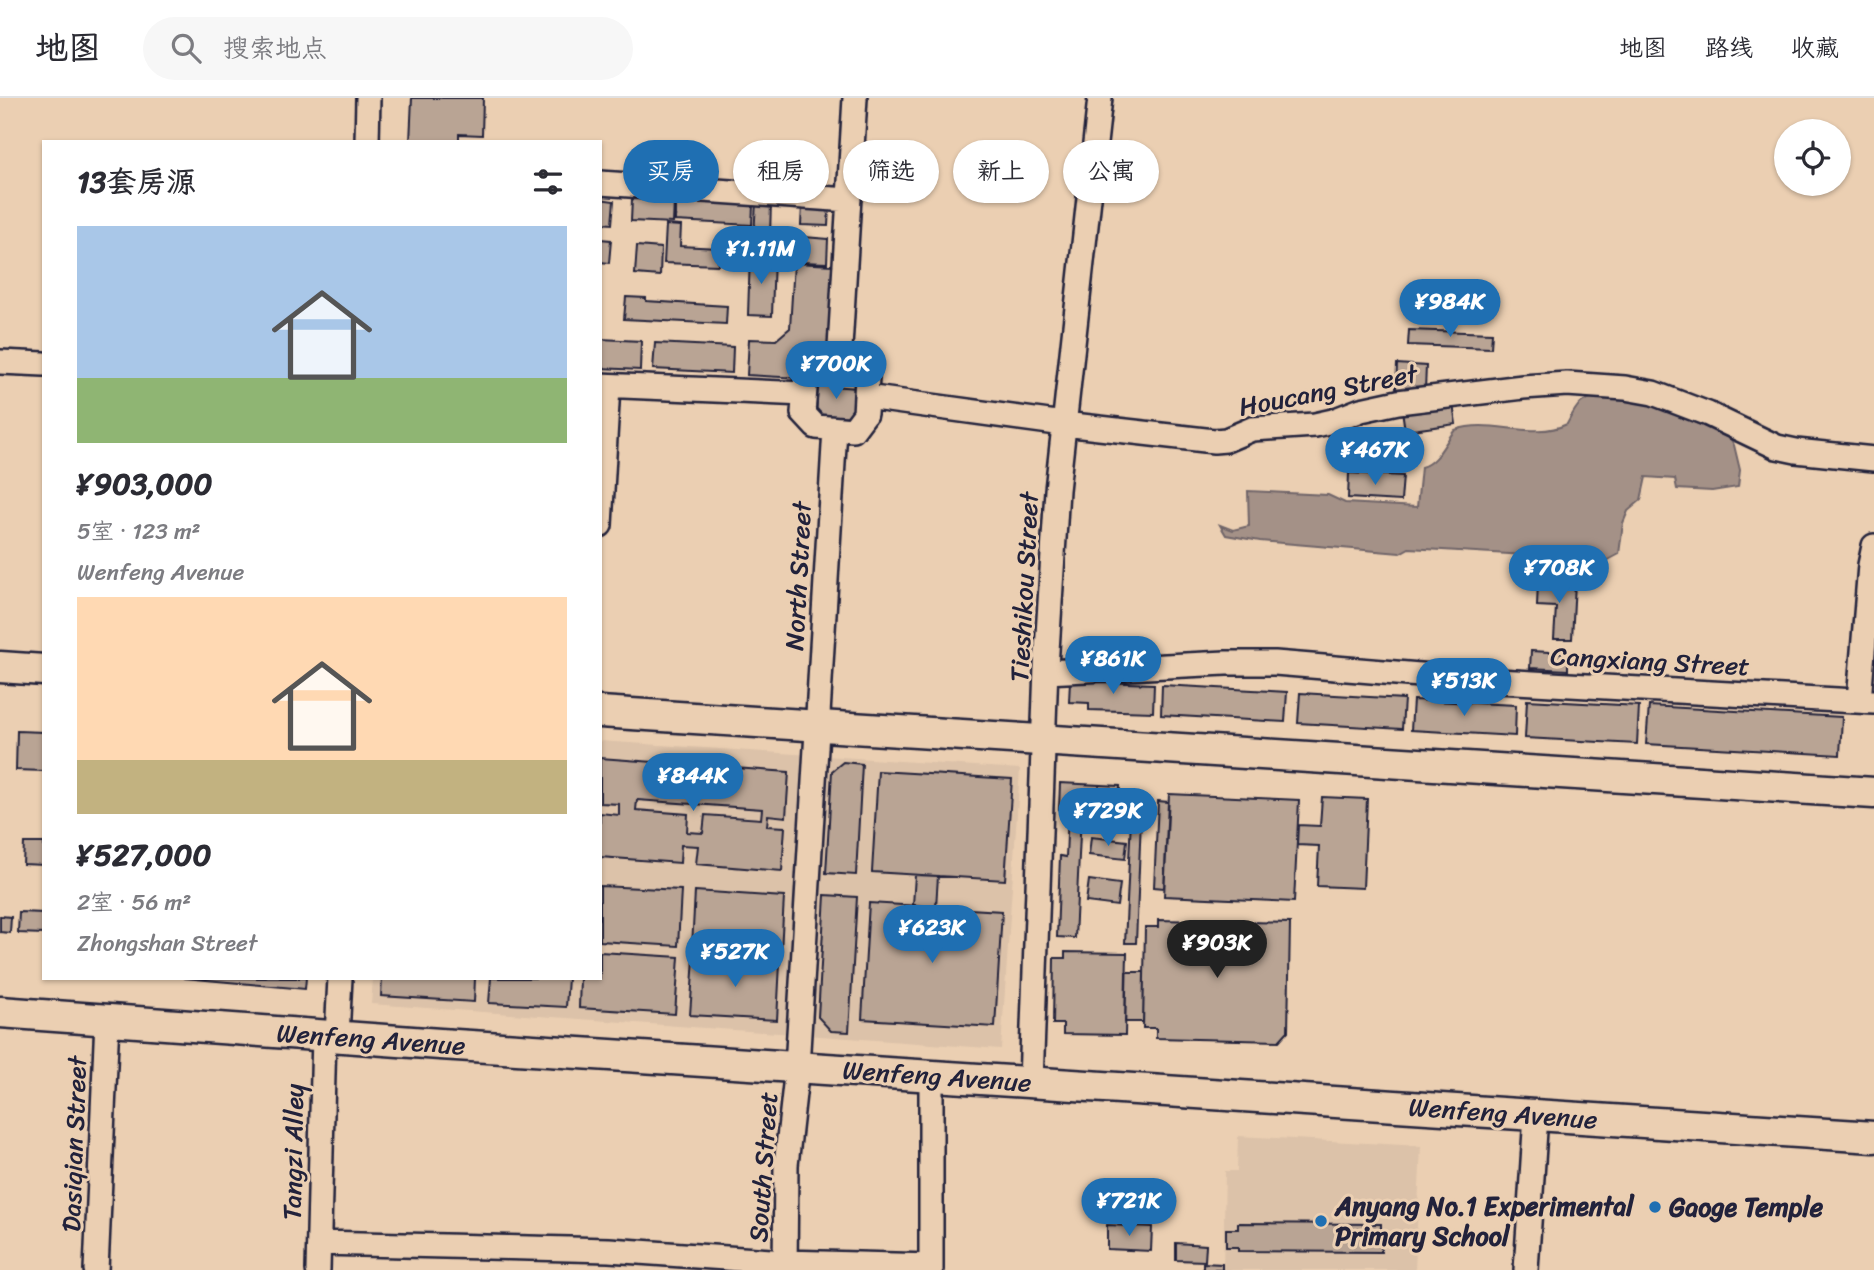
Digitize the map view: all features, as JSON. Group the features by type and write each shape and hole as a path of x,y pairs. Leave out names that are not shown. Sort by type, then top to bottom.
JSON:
{"main road":[{"path":"0,667 42,670"},
{"path":"602,712 1874,793"},
{"name":"Wenfeng Avenue","path":"0,1012 1874,1137"}],"street":[{"path":"367,140 368,98"},
{"path":"853,140 855,98"},
{"name":"Tieshikou Street","path":"1031,1082 1046,672 1057,489 1100,98"},
{"path":"602,183 843,200"},
{"path":"839,364 849,203"},
{"path":"0,362 42,364"},
{"path":"820,363 839,364 857,365 867,377 865,414 853,430 816,428 803,413 806,376 820,363"},
{"name":"Houcang Street","path":"866,397 1064,424 1226,440 1252,429 1315,425 1398,402 1523,387 1567,384 1604,386 1653,393 1708,414 1777,447 1874,459"},
{"path":"602,456 604,386 804,394"},
{"name":"North Street","path":"797,1067 835,429"},
{"path":"1867,702 1870,565 1874,546"},
{"name":"Cangxiang Street","path":"1046,672 1187,664 1275,663 1479,680 1867,702"},
{"name":"Tangzi Alley","path":"318,1270 330,1036 340,980"},
{"name":"Dasiqian Street","path":"96,1270 107,1020"},
{"name":"South Street","path":"785,1266 786,1165 797,1067"},
{"path":"319,1243 609,1250 785,1266 931,1268 931,1076"},
{"path":"1526,1270 1536,1115"}],"shaded area":[{"path":"1603,395 1665,406 1696,423 1729,436 1740,470 1738,487 1712,491 1677,489 1675,479 1646,477 1641,500 1628,511 1623,523 1619,554 1608,560 1409,548 1400,553 1260,541 1226,535 1220,525 1233,530 1249,526 1248,491 1328,495 1345,503 1417,507 1421,467 1436,457 1455,430 1483,426 1526,430 1554,429 1567,424 1584,401"},
{"path":"602,741 1020,769 1001,1049 371,1004 373,980 602,980"},
{"name":"Anyang No.1 Experimental Primary School","path":"1238,1136 1421,1146 1415,1270 1223,1270 1225,1171 1237,1171"}],"building":[{"path":"412,98 483,98 482,135 459,134 459,140 410,140"},
{"path":"602,199 614,201 612,224 602,223"},
{"path":"632,203 674,203 673,223 631,221"},
{"path":"676,203 753,205 752,225 675,221"},
{"path":"756,203 771,203 770,236 754,236"},
{"path":"802,205 829,207 828,226 801,225"},
{"path":"666,225 681,226 680,246 718,248 718,265 664,263"},
{"path":"804,237 828,239 827,263 802,262"},
{"path":"602,239 611,240 609,263 602,262"},
{"path":"637,246 661,248 660,276 635,274"},
{"path":"750,255 774,256 772,316 748,315"},
{"path":"794,263 834,265 829,355 814,354 799,367 799,378 747,375 749,339 776,340 790,328"},
{"path":"626,297 646,298 646,301 727,306 726,324 624,319"},
{"path":"1409,330 1492,333 1491,348 1408,345"},
{"path":"602,339 641,341 640,370 602,368"},
{"path":"655,343 733,347 732,373 653,369"},
{"path":"1397,364 1426,366 1425,390 1396,389"},
{"path":"818,385 857,388 855,417 816,415"},
{"path":"1453,404 1456,424 1405,431 1402,410"},
{"path":"1349,473 1403,476 1401,501 1348,498"},
{"path":"1538,581 1575,583 1572,639 1554,639 1556,607 1537,606"},
{"path":"1531,651 1568,653 1568,670 1530,668"},
{"path":"1070,681 1154,684 1153,712 1089,710 1089,703 1069,702"},
{"path":"1162,685 1287,692 1285,722 1161,715"},
{"path":"1300,693 1404,699 1402,729 1298,723"},
{"path":"1413,700 1516,705 1515,736 1411,730"},
{"path":"1527,700 1639,706 1637,744 1525,738"},
{"path":"1649,706 1842,717 1840,755 1646,744"},
{"path":"17,731 42,732 42,771 16,770"},
{"path":"602,758 789,772 786,817 768,815 767,826 785,827 782,871 696,864 698,846 681,845 680,863 602,857 602,813 619,815 619,804 602,803","holes":["637,800 762,809 761,819 705,815 703,833 687,832 688,814 636,810"]},
{"path":"843,762 862,764 856,875 826,873 832,771"},
{"path":"878,771 1012,779 1005,880 872,872"},
{"path":"1060,783 1120,786 1119,812 1059,810"},
{"path":"1169,794 1299,800 1294,902 1164,896"},
{"path":"1322,797 1367,799 1363,888 1317,886 1319,846 1297,845 1298,825 1320,826"},
{"path":"1158,801 1168,802 1164,888 1154,887"},
{"path":"1125,803 1142,804 1141,819 1121,818"},
{"path":"1068,813 1081,814 1075,938 1057,937 1060,856 1066,857"},
{"path":"1131,819 1141,819 1136,943 1125,943"},
{"path":"1091,837 1127,841 1125,859 1089,855"},
{"path":"24,843 42,843 42,865 23,864"},
{"path":"915,875 938,876 936,907 913,905"},
{"path":"1089,880 1120,884 1117,906 1086,902"},
{"path":"602,886 681,890 678,946 602,941"},
{"path":"695,891 784,897 781,952 692,947"},
{"path":"825,895 857,897 849,1032 831,1031 818,1017"},
{"path":"869,903 1002,911 995,1027 862,1019"},
{"path":"19,912 42,913 42,934 18,933"},
{"path":"0,916 11,917 10,933 0,932"},
{"path":"1158,920 1290,923 1288,1031 1279,1041 1156,1038 1156,1028 1143,1028 1145,927 1158,927"},
{"path":"602,952 679,957 675,1014 579,1008 580,980 602,980"},
{"path":"1065,952 1127,953 1125,1035 1063,1034 1063,1024 1053,1024 1054,958 1065,958"},
{"path":"694,958 780,963 777,1020 690,1015"},
{"path":"1126,972 1144,972 1143,1022 1125,1022"},
{"path":"206,980 306,980 305,989"},
{"path":"382,980 475,980 474,1002 381,996"},
{"path":"491,980 568,980 566,1007 489,1003"},
{"path":"1138,1190 1158,1191 1158,1208 1137,1208"},
{"path":"1238,1223 1381,1224 1381,1252 1238,1251 1238,1247 1226,1247 1226,1229 1238,1229"},
{"path":"1107,1225 1152,1227 1151,1251 1107,1249"},
{"path":"1176,1243 1206,1245 1205,1261 1176,1260"},
{"path":"1203,1263 1222,1264 1222,1270 1203,1270"}],"place":[{"name":"Gaoge Temple","path":"1655,1207"},
{"name":"Anyang No.1 Experimental Primary School","path":"1321,1221"}]}
